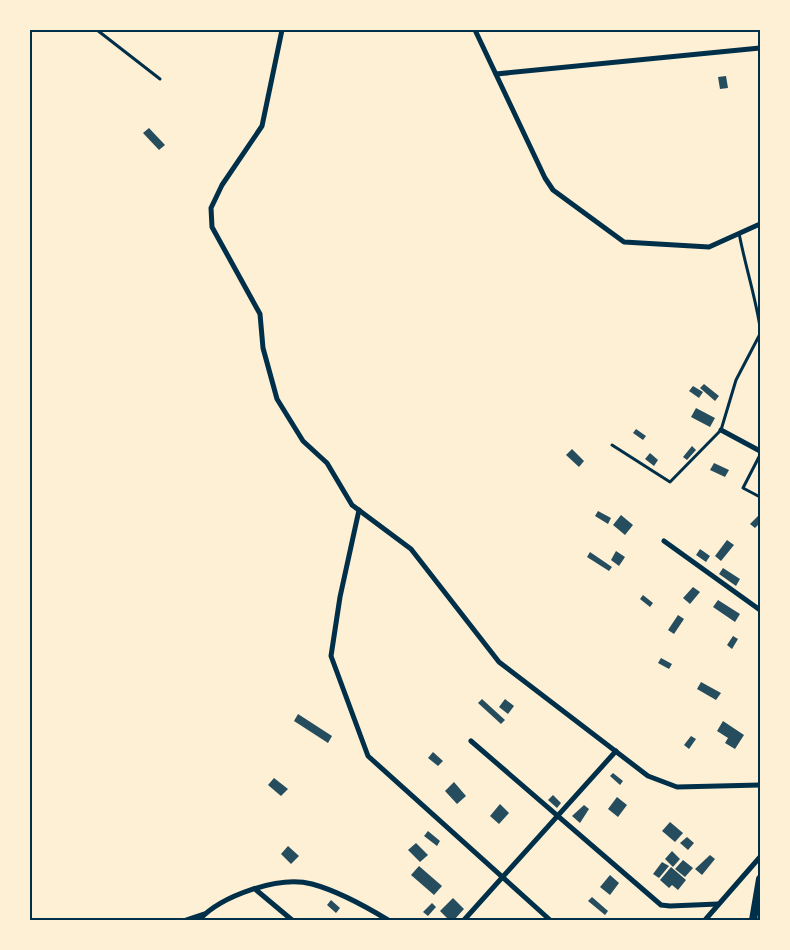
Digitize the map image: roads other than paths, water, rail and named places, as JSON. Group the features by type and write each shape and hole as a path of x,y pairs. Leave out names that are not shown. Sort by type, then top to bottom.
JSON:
{"street":[{"path":"282,30 262,126 218,192 211,208 212,227 260,314 263,348 276,399 303,441 327,463 352,505 411,549 499,662 648,776 677,787 760,785"},
{"path":"476,30 545,178 553,190 624,242 708,247 760,224"},
{"path":"496,74 760,48"},
{"path":"721,430 760,451"},
{"path":"359,510 340,597 330,656 368,756 550,920"},
{"path":"664,541 760,610"},
{"path":"471,741 661,905 718,904"},
{"path":"464,920 616,751"},
{"path":"705,920 760,857"},
{"path":"753,920 760,879"},
{"path":"186,920 205,913 243,892 283,883 311,883 364,906 388,920"},
{"path":"255,889 292,920"},
{"path":"199,920 205,913"}],"lane":[{"path":"97,30 160,79"},
{"path":"739,233 744,262 755,294 760,327"},
{"path":"612,445 670,482 721,430 736,380 760,334"},
{"path":"760,455 743,488 760,497"}]}
